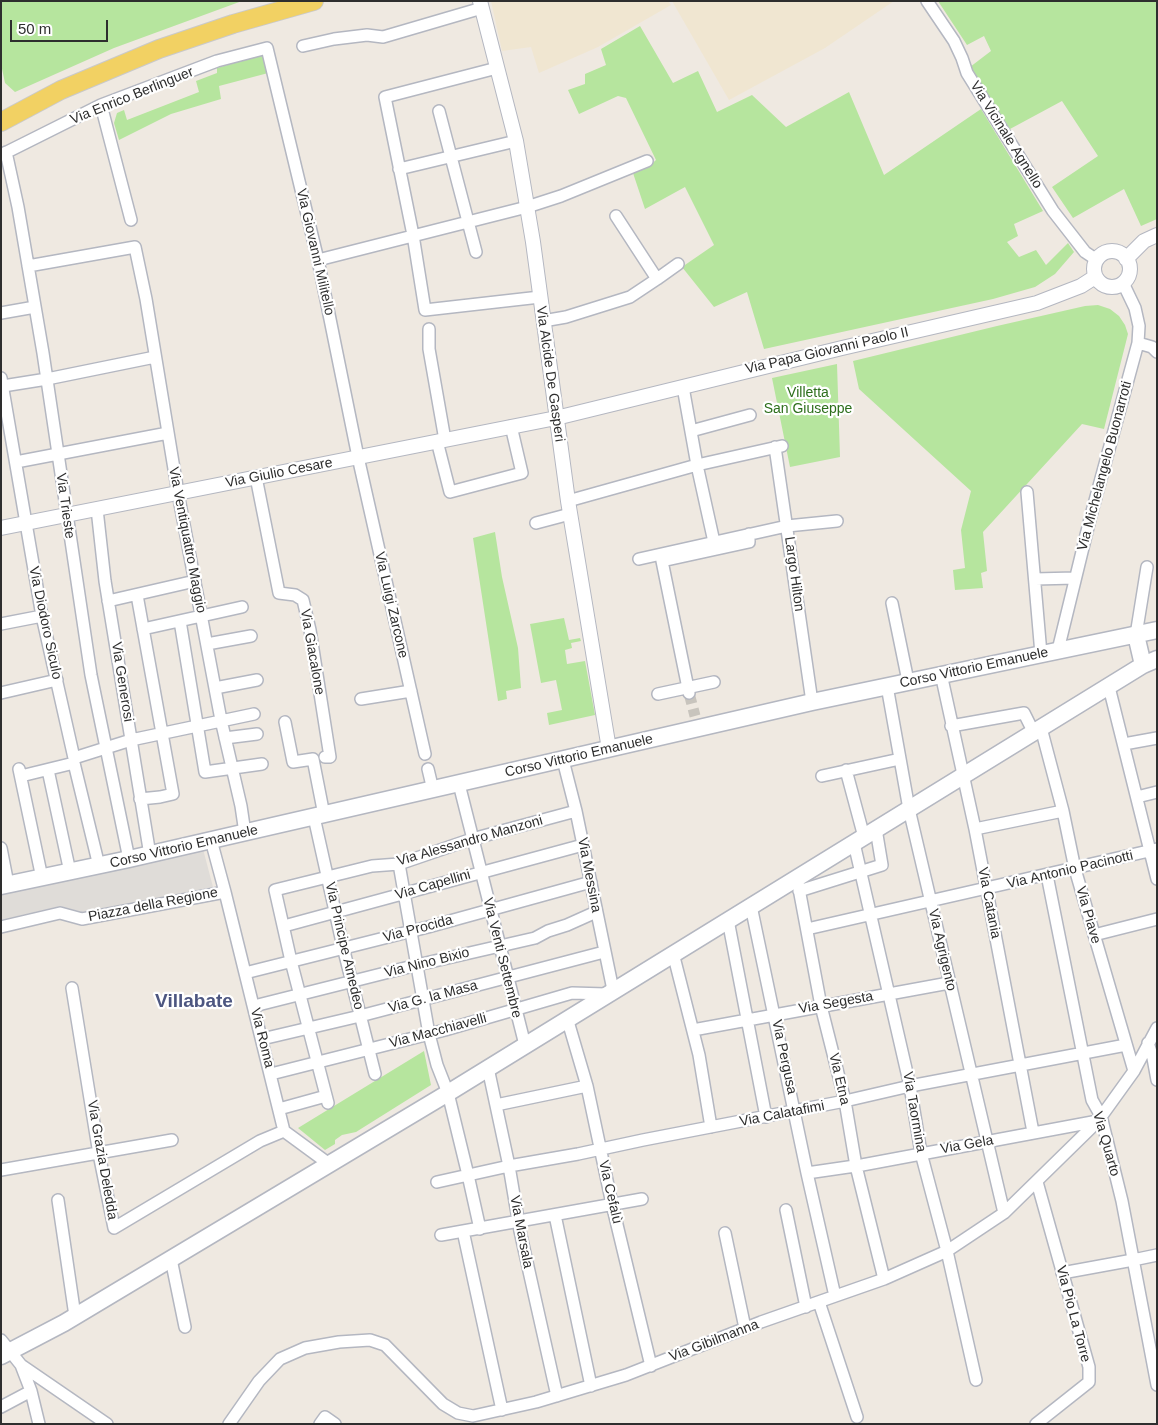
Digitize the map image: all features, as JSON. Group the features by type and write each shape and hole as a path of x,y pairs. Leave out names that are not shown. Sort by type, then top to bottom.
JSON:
{"main road":[{"path":"1,122 61,90 159,49 233,24 314,1"},
{"name":"Corso Vittorio Emanuele","path":"5,885 99,866 609,749 696,722 812,702 1157,630"},
{"path":"4,1349 75,1316 448,1093 751,906 798,885 864,836 1150,662 1136,634"}],"street":[{"name":"Via Vicinale Agnello","path":"928,1 954,41 967,73 1053,210 1084,252 1097,260"},
{"path":"302,46 367,35 383,37 481,5"},
{"name":"Via Alcide De Gasperi","path":"481,5 516,141 569,508 609,749"},
{"name":"Via Enrico Berlinguer","path":"4,154 101,105 218,61 267,48"},
{"name":"Via Giovanni Militello","path":"267,48 318,260 358,457"},
{"path":"497,68 385,97 413,235 425,310 540,297"},
{"path":"101,105 131,220"},
{"path":"439,111 476,252"},
{"path":"399,169 516,141"},
{"name":"Via Trieste","path":"4,154 18,207 35,307 91,675 130,859"},
{"path":"318,260 527,207 561,196 647,161"},
{"path":"616,216 657,279"},
{"path":"1126,258 1144,241 1157,235"},
{"name":"Via Ventiquattro Maggio","path":"28,266 135,247 156,357 178,493 221,720 245,833"},
{"path":"1111,251 1126,258 1130,272 1123,283 1114,288 1108,287 1099,282 1095,277 1094,265 1100,255 1111,251"},
{"path":"543,321 566,317 630,298 678,264"},
{"name":"Via Papa Giovanni Paolo II","path":"556,418 842,348 1038,304 1081,286 1095,277"},
{"name":"Via Michelangelo Buonarroti","path":"1058,650 1138,343 1139,326 1135,308 1123,283"},
{"path":"1,313 35,307"},
{"path":"429,329 429,349 450,492 522,473 511,426"},
{"path":"1138,343 1152,347 1157,352"},
{"path":"2,382 47,379 156,357"},
{"name":"Via Diodoro Siculo","path":"2,382 6,431 16,462 42,616 99,866"},
{"path":"683,388 714,542"},
{"path":"691,431 750,415"},
{"name":"Via Giulio Cesare","path":"1,528 556,418"},
{"path":"16,462 168,433"},
{"name":"Largo Hilton","path":"697,465 778,446 787,526 812,702"},
{"name":"Via Luigi Zarcone","path":"358,457 425,754"},
{"path":"536,523 569,508 697,465"},
{"name":"Via Giacalone","path":"256,477 279,593 295,595 303,600 310,630 321,758"},
{"path":"1026,492 1041,654"},
{"name":"Via Generosi","path":"97,509 108,602 150,854"},
{"path":"639,559 787,526 837,522"},
{"path":"689,690 662,562 749,542 748,534"},
{"path":"1136,634 1148,567"},
{"path":"1035,579 1076,578"},
{"path":"108,602 195,581"},
{"path":"137,595 173,794 140,798"},
{"path":"892,603 908,681"},
{"path":"143,629 242,607"},
{"path":"1,624 42,616"},
{"path":"180,621 205,772 262,764"},
{"path":"207,644 251,636"},
{"name":"Via Catania","path":"941,674 975,829 1033,1132"},
{"path":"1,693 57,680"},
{"path":"215,688 257,680"},
{"path":"658,694 689,690 714,682"},
{"name":"Via Agrigento","path":"887,686 909,809 970,1075 1004,1213"},
{"path":"1109,687 1137,797 1153,850 1157,879"},
{"path":"361,699 411,691"},
{"name":"Via Piave","path":"952,726 1024,713 1037,731 1063,811 1074,869 1134,1071"},
{"path":"42,878 20,772 48,770 131,740 254,714"},
{"path":"285,722 293,762 321,758"},
{"path":"225,738 257,734"},
{"path":"1124,744 1157,738"},
{"name":"Via Principe Amedeo","path":"321,758 319,816 328,878 343,947 375,1074"},
{"path":"822,776 900,759"},
{"name":"Via Messina","path":"562,760 583,845 604,952 609,992"},
{"path":"428,769 433,790"},
{"path":"48,770 70,872"},
{"path":"798,885 860,872 882,865 864,836 846,770"},
{"name":"Via Venti Settembre","path":"459,784 525,1045"},
{"path":"1137,797 1157,792"},
{"name":"Via Alessandro Manzoni","path":"284,926 275,890 372,866 399,864 472,839 576,811"},
{"path":"975,829 1063,811"},
{"name":"Via Taormina","path":"864,836 860,872 910,1086 921,1153 947,1252 976,1380"},
{"name":"Piazza della Regione","path":"1,927 60,913 82,919 224,892 211,840"},
{"name":"Via Capellini","path":"284,926 583,845"},
{"path":"1,848 5,885"},
{"name":"Via Antonio Pacinotti","path":"807,929 871,916 1153,850"},
{"path":"399,864 429,1034 437,1065 448,1093 480,1228"},
{"name":"Via Quarto","path":"1047,875 1092,1100 1100,1119 1122,1201 1157,1385"},
{"name":"Via Procida","path":"245,973 343,947 411,932 590,882"},
{"name":"Via Etna","path":"798,885 821,1006 845,1101 856,1166 884,1279"},
{"name":"Via Roma","path":"224,892 284,1131"},
{"name":"Via Pergusa","path":"751,906 807,1173 836,1296"},
{"name":"Via Nino Bixio","path":"254,1006 417,965 535,938 596,912"},
{"path":"1094,935 1157,919"},
{"path":"728,920 766,1117"},
{"path":"279,1109 327,1100 291,961 284,926"},
{"name":"Via G. la Masa","path":"262,1039 309,1029 604,952"},
{"path":"674,953 693,1030 711,1127"},
{"name":"Via Segesta","path":"693,1030 949,983"},
{"name":"Via Grazia Deledda","path":"72,988 99,1154 114,1228 260,1140 284,1131"},
{"name":"Via Macchiavelli","path":"271,1074 429,1034 572,993 609,992"},
{"name":"Via Cefalù","path":"567,1018 587,1086 612,1204 651,1366"},
{"name":"Via Gibilmanna","path":"229,1424 259,1381 280,1359 305,1348 338,1342 370,1340 386,1345 443,1404 458,1413 473,1416 557,1396 651,1366 745,1328 884,1279 947,1252 1004,1213 1100,1119 1134,1071 1157,1028"},
{"path":"1148,1043 1157,1080"},
{"name":"Via Calatafimi","path":"437,1182 509,1166 766,1117 1020,1064 1126,1045"},
{"name":"Via Marsala","path":"488,1068 509,1166 518,1222 557,1396"},
{"path":"496,1105 587,1086"},
{"name":"Via Gela","path":"807,1173 856,1166 1100,1119"},
{"path":"284,1131 329,1164"},
{"path":"1,1170 172,1140"},
{"name":"Via Pio La Torre","path":"1036,1424 1088,1382 1088,1367 1037,1182"},
{"path":"441,1235 642,1199"},
{"path":"58,1200 75,1316"},
{"path":"786,1210 806,1307"},
{"path":"555,1215 591,1386"},
{"path":"463,1231 502,1410"},
{"path":"725,1233 745,1328"},
{"path":"1062,1273 1157,1255"},
{"path":"171,1259 185,1327"},
{"path":"819,1302 857,1417"},
{"path":"4,1349 21,1365 107,1424"},
{"path":"21,1365 31,1391 39,1424"},
{"path":"1,1407 31,1391"},
{"path":"320,1424 325,1417 335,1424"}],"shaded area":[{"path":"491,1 668,1 671,5 598,47 539,73 531,47 502,51"},
{"path":"672,1 894,1 825,48 729,100"},
{"path":"203,849 213,887 82,912 60,906 1,920 1,894"}],"green space":[{"path":"1,1 242,1 114,48 15,92 5,83 1,64"},
{"path":"938,1 1157,1 1157,219 1141,226 1124,189 1073,218 1052,187 1098,156 1062,101 1010,129 970,67 991,51 984,36 967,45"},
{"path":"640,26 673,83 698,71 717,112 752,95 786,127 849,92 884,175 981,109 1043,211 1014,224 1018,236 1007,242 1019,257 1036,250 1046,265 1068,243 1074,252 1055,274 1035,287 993,299 764,349 747,292 714,307 682,267 714,245 685,187 645,209 633,173 647,168 656,160 626,98 618,96 579,114 568,90 585,84 585,74 606,65 601,49"},
{"path":"262,55 270,62 272,72 219,86 221,99 171,114 119,140 114,123 117,113 124,110 127,120 199,92 196,81 217,73 217,68"},
{"path":"1098,305 1110,309 1119,316 1128,334 1104,429 1082,424 983,532 987,571 981,573 983,588 955,590 953,570 965,568 961,530 971,491 859,389 853,361 997,326 1085,306"},
{"name":"Villetta San Giuseppe","path":"837,364 840,457 790,467 772,378"},
{"path":"495,532 502,577 518,648 521,688 506,691 507,699 498,701 473,538"},
{"path":"564,618 569,640 580,638 581,641 571,643 572,648 565,650 567,664 585,661 595,715 549,725 547,713 562,710 556,680 541,683 530,624"},
{"path":"424,1051 431,1085 356,1132 342,1135 335,1140 335,1144 325,1150 298,1128"}],"tunnel":[{"path":"689,693 695,716"}],"district":[{"name":"Villabate","path":"194,1002"}]}
